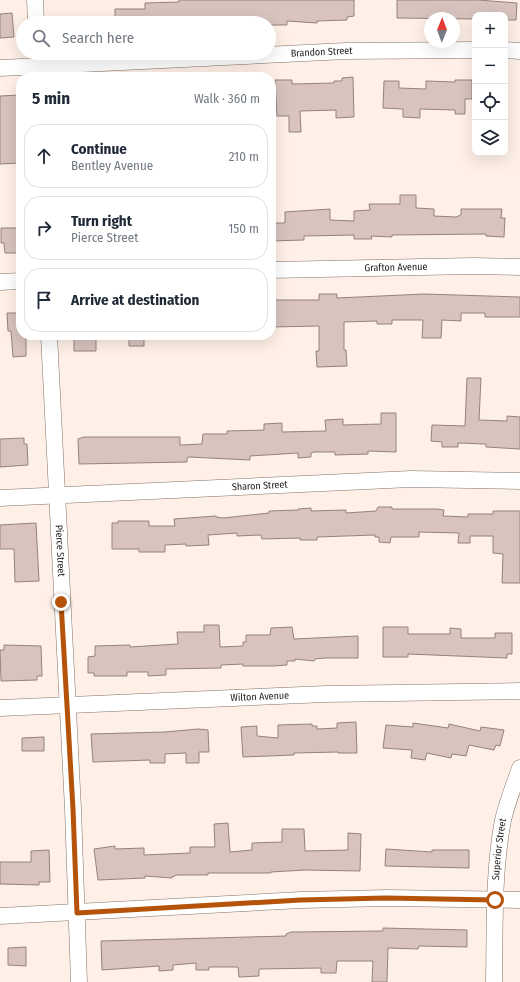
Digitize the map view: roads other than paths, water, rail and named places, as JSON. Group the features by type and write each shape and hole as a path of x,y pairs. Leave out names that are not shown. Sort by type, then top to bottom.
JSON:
{"street":[{"path":"35,0 36,16"},
{"name":"Brandon Street","path":"276,54 346,51 472,50"},
{"path":"508,50 520,50"},
{"name":"Brandon Street","path":"0,68 148,60"},
{"name":"Grafton Avenue","path":"276,270 450,266 520,267"},
{"path":"0,282 16,281"},
{"name":"Pierce Street","path":"49,340 79,982"},
{"name":"Sharon Street","path":"0,498 411,479 520,481"},
{"name":"Wilton Avenue","path":"0,708 326,694 520,691"},
{"name":"Superior Street","path":"494,982 495,900 498,856 504,820 520,768"},
{"path":"0,916 301,900 386,898 520,900"}]}
